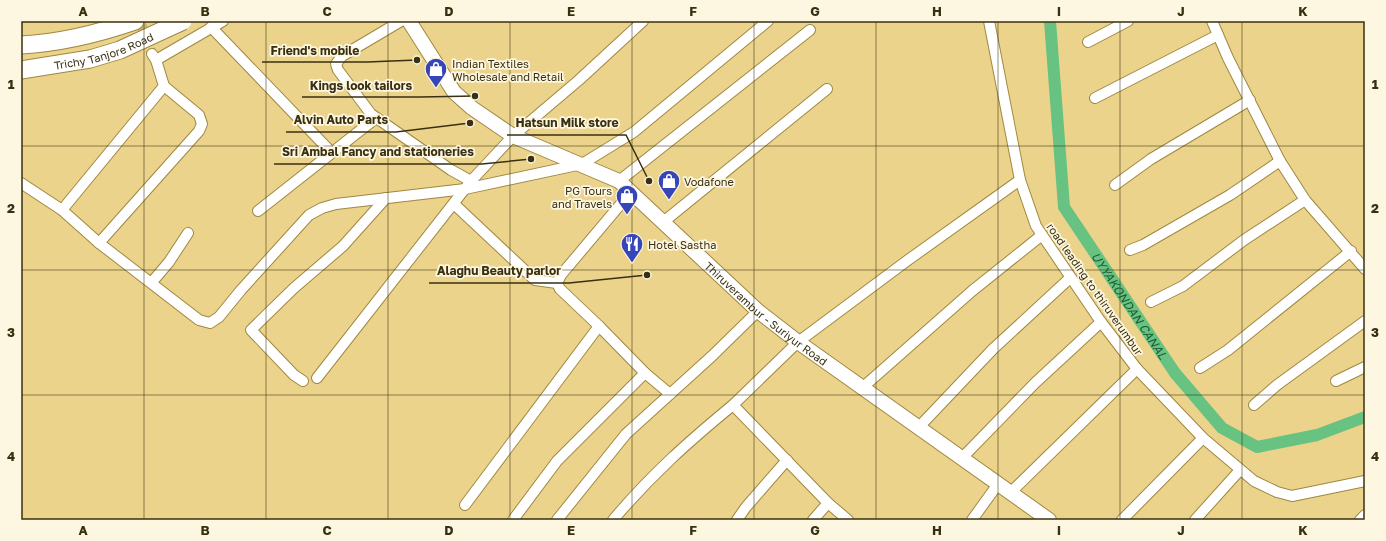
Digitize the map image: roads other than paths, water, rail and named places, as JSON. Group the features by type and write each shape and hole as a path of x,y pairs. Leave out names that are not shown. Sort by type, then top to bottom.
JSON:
{"highway":[{"name":"Trichy Tanjore Road","path":"21,45 72,39 135,21"},
{"name":"Trichy Tanjore Road","path":"21,70 90,59 120,50 183,21"}],"main road":[{"name":"Thiruverambur - Suriyur Road","path":"409,21 454,92 491,122 513,136 582,164 618,181 758,311 862,388 1049,520"}],"street":[{"path":"99,243 199,131 202,124 200,116 164,86 154,57 223,21"},
{"path":"401,21 342,56 336,64 338,70 371,114 451,170 471,181"},
{"path":"317,378 471,181 513,136 579,80 643,21"},
{"path":"21,184 62,210 99,243 152,282 199,320 210,323 219,317 241,290 309,215 322,208 336,204 465,189 582,164 634,132 768,21"},
{"name":"road leading to thiruverumbur","path":"989,21 1020,180 1036,226 1101,322 1137,369 1203,438 1254,481 1277,492 1292,496 1365,481"},
{"path":"1088,42 1128,21"},
{"path":"1212,21 1280,161 1305,200 1351,251 1365,269"},
{"path":"211,27 331,152"},
{"path":"618,181 810,30"},
{"path":"1095,98 1218,35"},
{"path":"62,210 164,86"},
{"path":"662,223 827,89"},
{"path":"1115,185 1151,159 1250,100"},
{"path":"258,211 376,118"},
{"path":"1130,250 1143,246 1230,196 1280,161"},
{"path":"613,520 638,490 676,452 733,405 798,342 908,260 1020,180"},
{"path":"557,283 561,275 630,193"},
{"path":"303,381 294,375 251,330 294,288 343,246 386,198"},
{"path":"1151,302 1183,286 1244,240 1305,200"},
{"path":"454,204 535,280 557,283"},
{"path":"152,282 169,262 188,232"},
{"path":"862,388 967,296 1042,235"},
{"path":"1200,368 1228,350 1351,251"},
{"path":"918,428 993,349 1070,278"},
{"path":"557,283 560,289 645,373 670,394"},
{"path":"557,520 626,434 758,311"},
{"path":"1254,404 1277,385 1365,321"},
{"path":"962,458 1034,383 1101,322"},
{"path":"464,505 599,326"},
{"path":"1336,381 1365,367"},
{"path":"1010,493 1137,369"},
{"path":"513,520 556,461 645,373"},
{"path":"733,405 786,460 848,520"},
{"path":"1122,520 1203,438"},
{"path":"737,520 746,507 786,460"},
{"path":"1195,520 1240,470"},
{"path":"972,520 998,484"},
{"path":"813,520 828,502"},
{"path":"1360,520 1365,515"}],"waterway":[{"name":"UYYAKONDAN CANAL","path":"1050,21 1064,207 1175,373 1222,428 1257,447 1317,435 1365,417"}],"tunnel":[{"path":"140,21 152,54"}],"place":[{"name":"Friend's mobile","path":"417,60"},
{"name":"Indian Textiles Wholesale and Retail","path":"436,88"},
{"name":"Kings look tailors","path":"475,96"},
{"name":"Alvin Auto Parts","path":"470,123"},
{"name":"Sri Ambal Fancy and stationeries","path":"531,159"},
{"name":"Hatsun Milk store","path":"649,181"},
{"name":"Vodafone","path":"669,200"},
{"name":"PG Tours and Travels","path":"627,216"},
{"name":"Hotel Sastha","path":"632,264"},
{"name":"Alaghu Beauty parlor","path":"647,275"}]}
